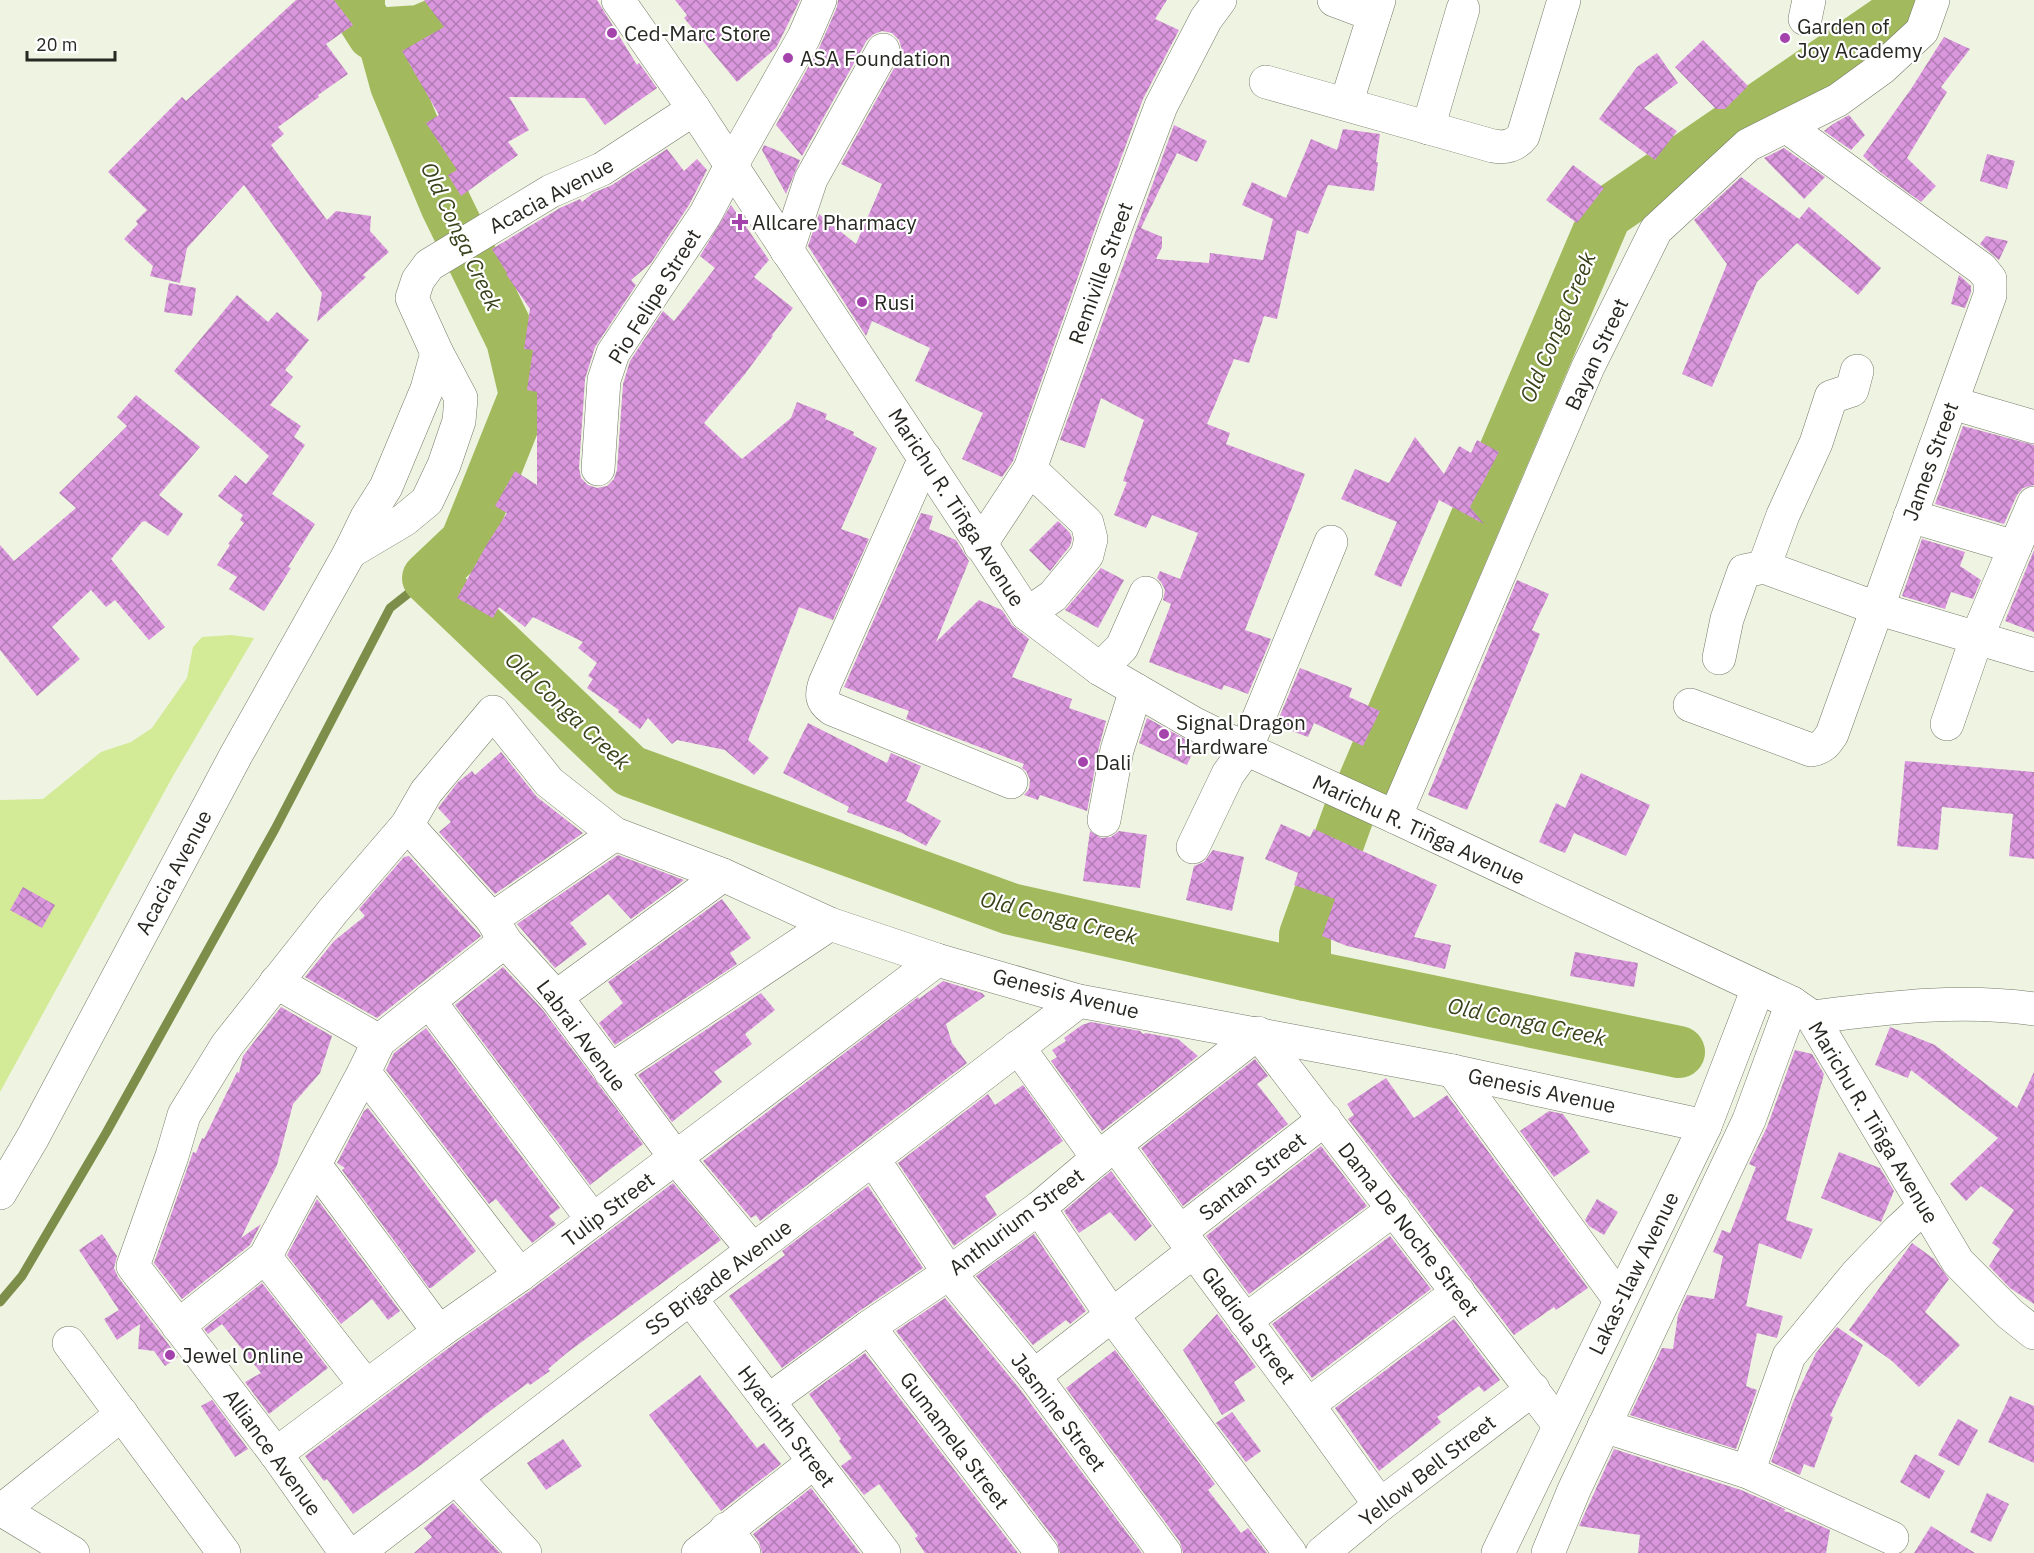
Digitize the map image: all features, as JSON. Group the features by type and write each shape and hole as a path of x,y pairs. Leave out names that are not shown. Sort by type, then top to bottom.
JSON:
{"street":[{"name":"Marichu R. Tiñga Avenue","path":"618,0 694,109 1027,614 1100,669 1193,723 1802,1010 1958,1262 2010,1314 2034,1333"},
{"name":"Pio Felipe Street","path":"598,469 604,380 613,353 705,215 804,37 820,0"},
{"name":"Remiville Street","path":"980,545 1030,469 1161,106 1206,19 1220,0"},
{"path":"1334,0 1376,8 1346,104"},
{"path":"1266,82 1493,146 1504,147 1520,140 1526,128 1564,0"},
{"name":"Bayan Street","path":"1395,817 1588,366 1656,230 1748,145 1838,100 1882,68 1922,31 1933,0"},
{"path":"1428,128 1463,9"},
{"path":"788,251 811,179 883,50"},
{"name":"Acacia Avenue","path":"350,552 404,520 427,501 444,465 459,421 461,398 436,353 412,298 418,280 429,265 551,191 602,170 694,109"},
{"name":"James Street","path":"1690,705 1811,750 1820,749 1832,734 1990,295 1990,279 1982,269 1786,126"},
{"name":"Acacia Avenue","path":"0,1193 33,1137 236,755 350,552 367,517 386,487 427,389 436,353"},
{"path":"1764,567 1783,515 1816,443 1831,397 1852,390 1857,371"},
{"path":"1952,403 2034,427"},
{"path":"925,458 825,683 823,702 832,710 1011,782"},
{"path":"1027,614 1053,596 1087,555 1091,539 1087,523 1030,469"},
{"path":"1947,724 1977,637 2034,503"},
{"path":"1910,516 2015,547"},
{"path":"1193,847 1228,774 1246,749 1331,542"},
{"path":"1719,657 1726,619 1744,571 1764,567 1876,608 2034,655"},
{"path":"1100,669 1122,647 1146,593"},
{"path":"1104,820 1117,750 1136,690"},
{"name":"Genesis Avenue","path":"407,825 426,792 493,712 549,782 615,834 723,875 830,924 937,960 1079,1001 1453,1071 1705,1126"},
{"path":"379,1041 276,982 407,825"},
{"name":"Labrai Avenue","path":"407,825 556,998 676,1158 753,1250"},
{"path":"178,1326 266,1257 379,1041 429,1000 499,930 615,834"},
{"path":"556,998 723,875"},
{"path":"610,1071 830,924"},
{"name":"Tulip Street","path":"276,1454 520,1275 937,960"},
{"name":"Alliance Avenue","path":"276,982 227,1045 184,1114 172,1156 133,1266 276,1454 346,1553"},
{"name":"Lakas-Ilaw Avenue","path":"1498,1553 1705,1126 1758,988"},
{"path":"429,1000 593,1220"},
{"name":"SS Brigade Avenue","path":"357,1553 1079,1001"},
{"path":"1548,1553 1574,1490 1802,1010 1906,1005 2008,1005 2034,1009"},
{"name":"Dama De Noche Street","path":"1258,1033 1559,1425"},
{"name":"Anthurium Street","path":"768,1401 1039,1208 1258,1033"},
{"name":"Gladiola Street","path":"1018,1047 1107,1152 1187,1241 1380,1505"},
{"path":"1453,1071 1620,1300"},
{"path":"364,1072 520,1275"},
{"name":"Santan Street","path":"1034,1376 1111,1314 1187,1241 1325,1119"},
{"name":"Jasmine Street","path":"873,1159 949,1273 1034,1376 1165,1553"},
{"path":"315,1165 440,1332"},
{"path":"1748,1472 1789,1356 1856,1275 1925,1206"},
{"path":"1039,1208 1111,1314 1290,1553"},
{"path":"1245,1321 1394,1209"},
{"path":"266,1257 366,1386"},
{"path":"1308,1405 1458,1292"},
{"name":"Hyacinth Street","path":"690,1298 884,1553"},
{"name":"Gumamela Street","path":"869,1327 1042,1553"},
{"path":"69,1343 224,1553"},
{"name":"Yellow Bell Street","path":"1322,1553 1380,1505 1533,1389"},
{"path":"74,1553 2,1510 122,1414"},
{"path":"1604,1426 1748,1472 1892,1538"},
{"path":"698,1553 735,1541 814,1462"},
{"path":"456,1478 525,1553"}],"green space":[{"path":"231,635 254,638 173,776 0,1092 0,800 43,799 101,752 131,742 152,728 187,678 193,647 202,637"}],"building":[{"path":"296,0 334,0 353,25 326,44 348,74 278,127 284,134 271,145 327,220 336,211 371,216 370,231 389,252 363,275 366,277 317,322 322,293 244,185 187,248 180,283 150,276 153,266 124,239 147,210 108,172 182,97 186,101"},
{"path":"424,0 597,0 637,65 639,63 657,88 605,125 585,98 509,97 529,130 508,142 518,155 461,196 448,175 457,170 426,123 439,115 402,51 444,27"},
{"path":"675,0 800,0 776,48 737,82 684,18 687,15"},
{"path":"838,0 1167,0 1155,19 1179,30 1143,99 1013,461 1002,477 962,459 983,413 915,381 930,348 872,321 866,336 808,246 819,214 856,244 882,184 841,164 902,50 899,40 892,33 882,31 867,40 802,156 776,125 820,46"},
{"path":"1944,37 1970,49 1941,87 1947,92 1907,158 1936,186 1921,202 1880,172 1863,156 1911,89"},
{"path":"1703,40 1748,86 1725,109 1716,109 1675,67"},
{"path":"1657,53 1678,83 1644,108 1677,131 1655,160 1599,119 1637,67"},
{"path":"1849,115 1865,135 1851,150 1824,131"},
{"path":"1174,125 1207,141 1197,162 1177,153 1141,228 1162,237 1162,247 1156,259 1209,263 1210,253 1263,260 1273,219 1242,205 1252,182 1286,198 1311,139 1337,150 1343,129 1380,134 1374,191 1328,185 1308,234 1297,230 1277,319 1264,316 1249,363 1234,359 1207,424 1230,433 1226,444 1305,474 1245,630 1271,639 1248,694 1224,685 1222,690 1149,662 1171,604 1163,600 1165,590 1157,578 1160,571 1180,579 1198,533 1152,515 1146,528 1114,515 1127,482 1123,481 1144,420 1101,398 1085,448 1060,440"},
{"path":"764,145 800,160 786,194 762,150"},
{"path":"1784,148 1825,177 1804,199 1764,158"},
{"path":"667,149 684,171 697,159 707,170 689,205 651,263 631,280 636,285 595,347 585,379 579,468 581,478 588,485 597,488 607,486 614,479 617,470 623,384 630,361 663,311 674,321 715,268 700,256 731,205 769,260 754,277 793,308 745,374 704,423 742,459 791,418 797,402 827,414 825,419 854,432 853,435 877,448 841,529 869,539 833,620 799,607 748,740 769,758 754,775 725,750 677,740 672,744 648,718 640,729 618,712 619,710 587,688 593,679 588,676 597,663 578,648 583,642 533,617 525,627 499,607 493,618 457,598 507,513 495,506 515,471 537,485 537,392 527,390 533,350 524,349 530,309 492,249 560,208 580,199 582,202 593,193 612,185"},
{"path":"1987,154 2015,161 2007,189 1980,181"},
{"path":"1573,165 1604,188 1577,223 1546,200"},
{"path":"1741,177 1799,219 1809,207 1881,268 1858,295 1797,243 1757,282 1712,387 1682,374 1727,264 1694,220"},
{"path":"1986,236 2008,241 1999,260 1980,244"},
{"path":"1959,275 1971,286 1965,308 1951,304"},
{"path":"169,283 196,288 192,316 164,312"},
{"path":"237,295 268,322 277,312 309,340 285,370 293,377 270,405 301,426 294,437 305,445 272,494 315,524 264,611 229,589 237,577 217,565 230,545 228,544 244,523 240,520 243,515 218,496 235,475 246,484 269,456 174,371"},
{"path":"136,395 200,447 159,495 183,514 168,536 145,521 142,522 111,559 165,627 149,640 115,600 106,607 91,590 52,627 80,659 37,696 0,650 0,545 14,561 76,508 59,493 127,426 117,417"},
{"path":"1963,426 2034,445 2034,485 2023,488 2017,495 2004,524 1935,504"},
{"path":"1415,437 1444,474 1459,446 1471,453 1477,440 1499,452 1470,507 1484,524 1439,500 1401,587 1374,575 1397,522 1341,499 1355,469 1389,483"},
{"path":"921,513 933,516 929,529 956,540 969,561 936,642 979,600 1002,610 1012,625 1029,639 1012,677 1072,699 1069,708 1106,721 1087,811 1040,795 1038,800 1024,795 1029,789 1030,780 1022,768 1024,764 906,719 909,711 844,687"},
{"path":"1058,521 1070,533 1072,539 1070,546 1050,571 1029,550"},
{"path":"1922,539 1965,552 1960,566 1981,580 1973,599 1951,592 1945,609 1902,596"},
{"path":"2034,550 2034,632 2005,621"},
{"path":"1101,568 1124,580 1098,628 1065,610"},
{"path":"1517,580 1549,594 1532,630 1540,634 1467,810 1428,795"},
{"path":"1300,668 1352,688 1349,697 1380,711 1363,746 1314,723 1308,737 1276,725"},
{"path":"1147,718 1196,745 1187,765 1139,743"},
{"path":"808,723 887,763 891,753 921,766 906,801 941,821 926,846 902,833 847,812 849,807 783,773"},
{"path":"501,752 537,797 583,833 495,894 439,832 451,822 438,808 458,782 472,771 475,775"},
{"path":"1905,761 2034,772 2034,859 2009,856 2013,814 1942,807 1938,850 1897,846"},
{"path":"1581,773 1650,805 1626,856 1574,833 1565,853 1539,842 1556,803 1565,808"},
{"path":"1281,824 1310,837 1314,829 1437,885 1414,937 1451,945 1445,969 1347,946 1322,936 1335,899 1294,885 1298,873 1265,859"},
{"path":"1090,831 1101,838 1111,837 1119,831 1147,835 1140,888 1083,881"},
{"path":"1213,850 1244,857 1232,911 1186,900 1194,866 1204,862"},
{"path":"618,855 684,880 631,919 608,894 570,923 587,944 555,968 517,924"},
{"path":"409,856 481,936 377,1018 305,977 334,941 365,916 359,909 404,857"},
{"path":"23,887 55,905 42,928 10,910"},
{"path":"722,899 751,938 730,953 737,964 615,1045 599,1023 623,1003 608,982"},
{"path":"1575,952 1638,963 1634,987 1570,976"},
{"path":"503,967 542,1009 643,1144 590,1185 455,1005"},
{"path":"943,981 982,993 985,996 946,1024 952,1043 967,1063 760,1221 756,1215 751,1218 703,1161 918,997 919,999"},
{"path":"761,993 775,1010 745,1034 752,1044 714,1072 722,1082 672,1122 638,1075"},
{"path":"281,1007 332,1036 320,1073 293,1104 277,1165 241,1238 261,1224 250,1245 182,1299 154,1263 193,1152 196,1153 237,1072 239,1073 243,1056"},
{"path":"1091,1022 1140,1031 1143,1034 1178,1039 1198,1056 1102,1131 1051,1061 1057,1057 1052,1050 1066,1041 1064,1038 1082,1025"},
{"path":"1890,1027 1935,1045 2017,1108 2034,1072 2034,1304 2010,1288 1989,1266 2000,1249 1992,1243 2014,1210 1981,1186 1966,1201 1950,1184 1998,1138 1911,1070 1908,1078 1875,1065"},
{"path":"426,1028 560,1208 549,1216 556,1224 532,1243 496,1199 489,1204 386,1070 394,1053"},
{"path":"1795,1050 1812,1054 1824,1074 1786,1220 1813,1229 1801,1259 1759,1243 1746,1306 1783,1316 1777,1338 1757,1333 1746,1386 1757,1390 1736,1449 1630,1415 1662,1348 1673,1349 1678,1315 1687,1295 1714,1299 1723,1256 1713,1252 1722,1230 1730,1233 1756,1167 1749,1164 1767,1127"},
{"path":"1255,1059 1268,1076 1257,1084 1288,1124 1183,1206 1141,1148"},
{"path":"1386,1078 1414,1118 1447,1095 1588,1288 1556,1310 1554,1307 1514,1335 1348,1119 1354,1115 1347,1104"},
{"path":"1023,1085 1063,1141 985,1196 997,1215 954,1246 898,1163 988,1094 995,1105"},
{"path":"368,1108 476,1251 431,1288 342,1170 345,1168 337,1163 364,1111"},
{"path":"1549,1111 1563,1114 1590,1152 1554,1177 1520,1131"},
{"path":"1321,1146 1367,1206 1249,1294 1206,1236"},
{"path":"1839,1152 1880,1168 1894,1191 1881,1222 1821,1198"},
{"path":"1111,1171 1152,1226 1135,1241 1110,1212 1079,1233 1064,1211"},
{"path":"673,1183 721,1240 568,1352 548,1369 550,1371 530,1385 528,1383 353,1514 327,1479 324,1481 305,1456"},
{"path":"868,1186 923,1268 782,1368 729,1296 785,1255 782,1251"},
{"path":"317,1199 400,1311 388,1320 372,1299 341,1324 287,1255"},
{"path":"1597,1199 1618,1212 1604,1235 1589,1226 1585,1220"},
{"path":"102,1234 117,1256 114,1268 118,1277 178,1357 165,1366 154,1351 138,1349 140,1324 117,1340 104,1319 119,1310 79,1250"},
{"path":"1034,1234 1086,1311 1070,1324 1066,1320 1033,1345 976,1276"},
{"path":"1390,1236 1431,1289 1312,1378 1272,1324"},
{"path":"1912,1243 1934,1259 1949,1279 1925,1312 1960,1345 1919,1387 1892,1361 1849,1330"},
{"path":"262,1283 328,1368 269,1414 245,1382 261,1373 222,1324 208,1334 204,1329"},
{"path":"945,1298 1019,1388 1142,1553 1060,1553 1057,1542 896,1331"},
{"path":"1217,1314 1256,1367 1234,1382 1245,1401 1222,1415 1183,1350"},
{"path":"1454,1319 1500,1380 1484,1392 1479,1386 1437,1417 1441,1422 1379,1471 1335,1408"},
{"path":"1837,1327 1863,1345 1830,1416 1833,1417 1814,1468 1804,1464 1800,1475 1771,1462 1793,1402 1816,1353"},
{"path":"1115,1350 1215,1484 1208,1490 1241,1533 1248,1528 1267,1553 1183,1553 1180,1542 1066,1388"},
{"path":"865,1353 1018,1553 925,1553 915,1538 918,1536 879,1484 864,1495 841,1466 852,1458 809,1394"},
{"path":"700,1375 757,1448 764,1443 781,1464 721,1511 649,1415"},
{"path":"2010,1396 2034,1406 2034,1463 1988,1442"},
{"path":"212,1400 248,1449 235,1457 201,1406"},
{"path":"1232,1412 1261,1451 1246,1462 1216,1423"},
{"path":"1958,1419 1978,1430 1959,1466 1938,1455"},
{"path":"563,1439 582,1466 546,1490 527,1463"},
{"path":"1614,1449 1741,1490 1830,1530 1826,1553 1638,1553 1640,1535 1579,1526"},
{"path":"1915,1454 1945,1471 1929,1499 1900,1482"},
{"path":"811,1488 860,1553 762,1553 759,1542 753,1534"},
{"path":"1987,1493 2009,1504 1991,1542 1970,1532"},
{"path":"453,1503 500,1553 414,1553 432,1537 424,1528"},
{"path":"1931,1526 1975,1553 1914,1553"}],"waterway":[{"path":"359,0 359,12 373,34 420,31 492,0"},
{"name":"Old Conga Creek","path":"1363,784 1606,214 1893,17 1912,0"},
{"name":"Old Conga Creek","path":"382,34 396,85 446,205 512,340 525,395 466,542 428,578 630,771 1011,909 1305,975 1679,1052"},
{"path":"0,1302 22,1276 106,1133 275,829 390,608 428,578"},
{"name":"Old Conga Creek","path":"1305,975 1305,935 1349,813"}],"place":[{"name":"Ced-Marc Store","path":"612,33"},
{"name":"Garden of Joy Academy","path":"1785,38"},
{"name":"ASA Foundation","path":"788,58"},
{"name":"Allcare Pharmacy","path":"740,222"},
{"name":"Rusi","path":"862,302"},
{"name":"Signal Dragon Hardware","path":"1164,734"},
{"name":"Dali","path":"1083,762"},
{"name":"Jewel Online","path":"170,1355"}]}
